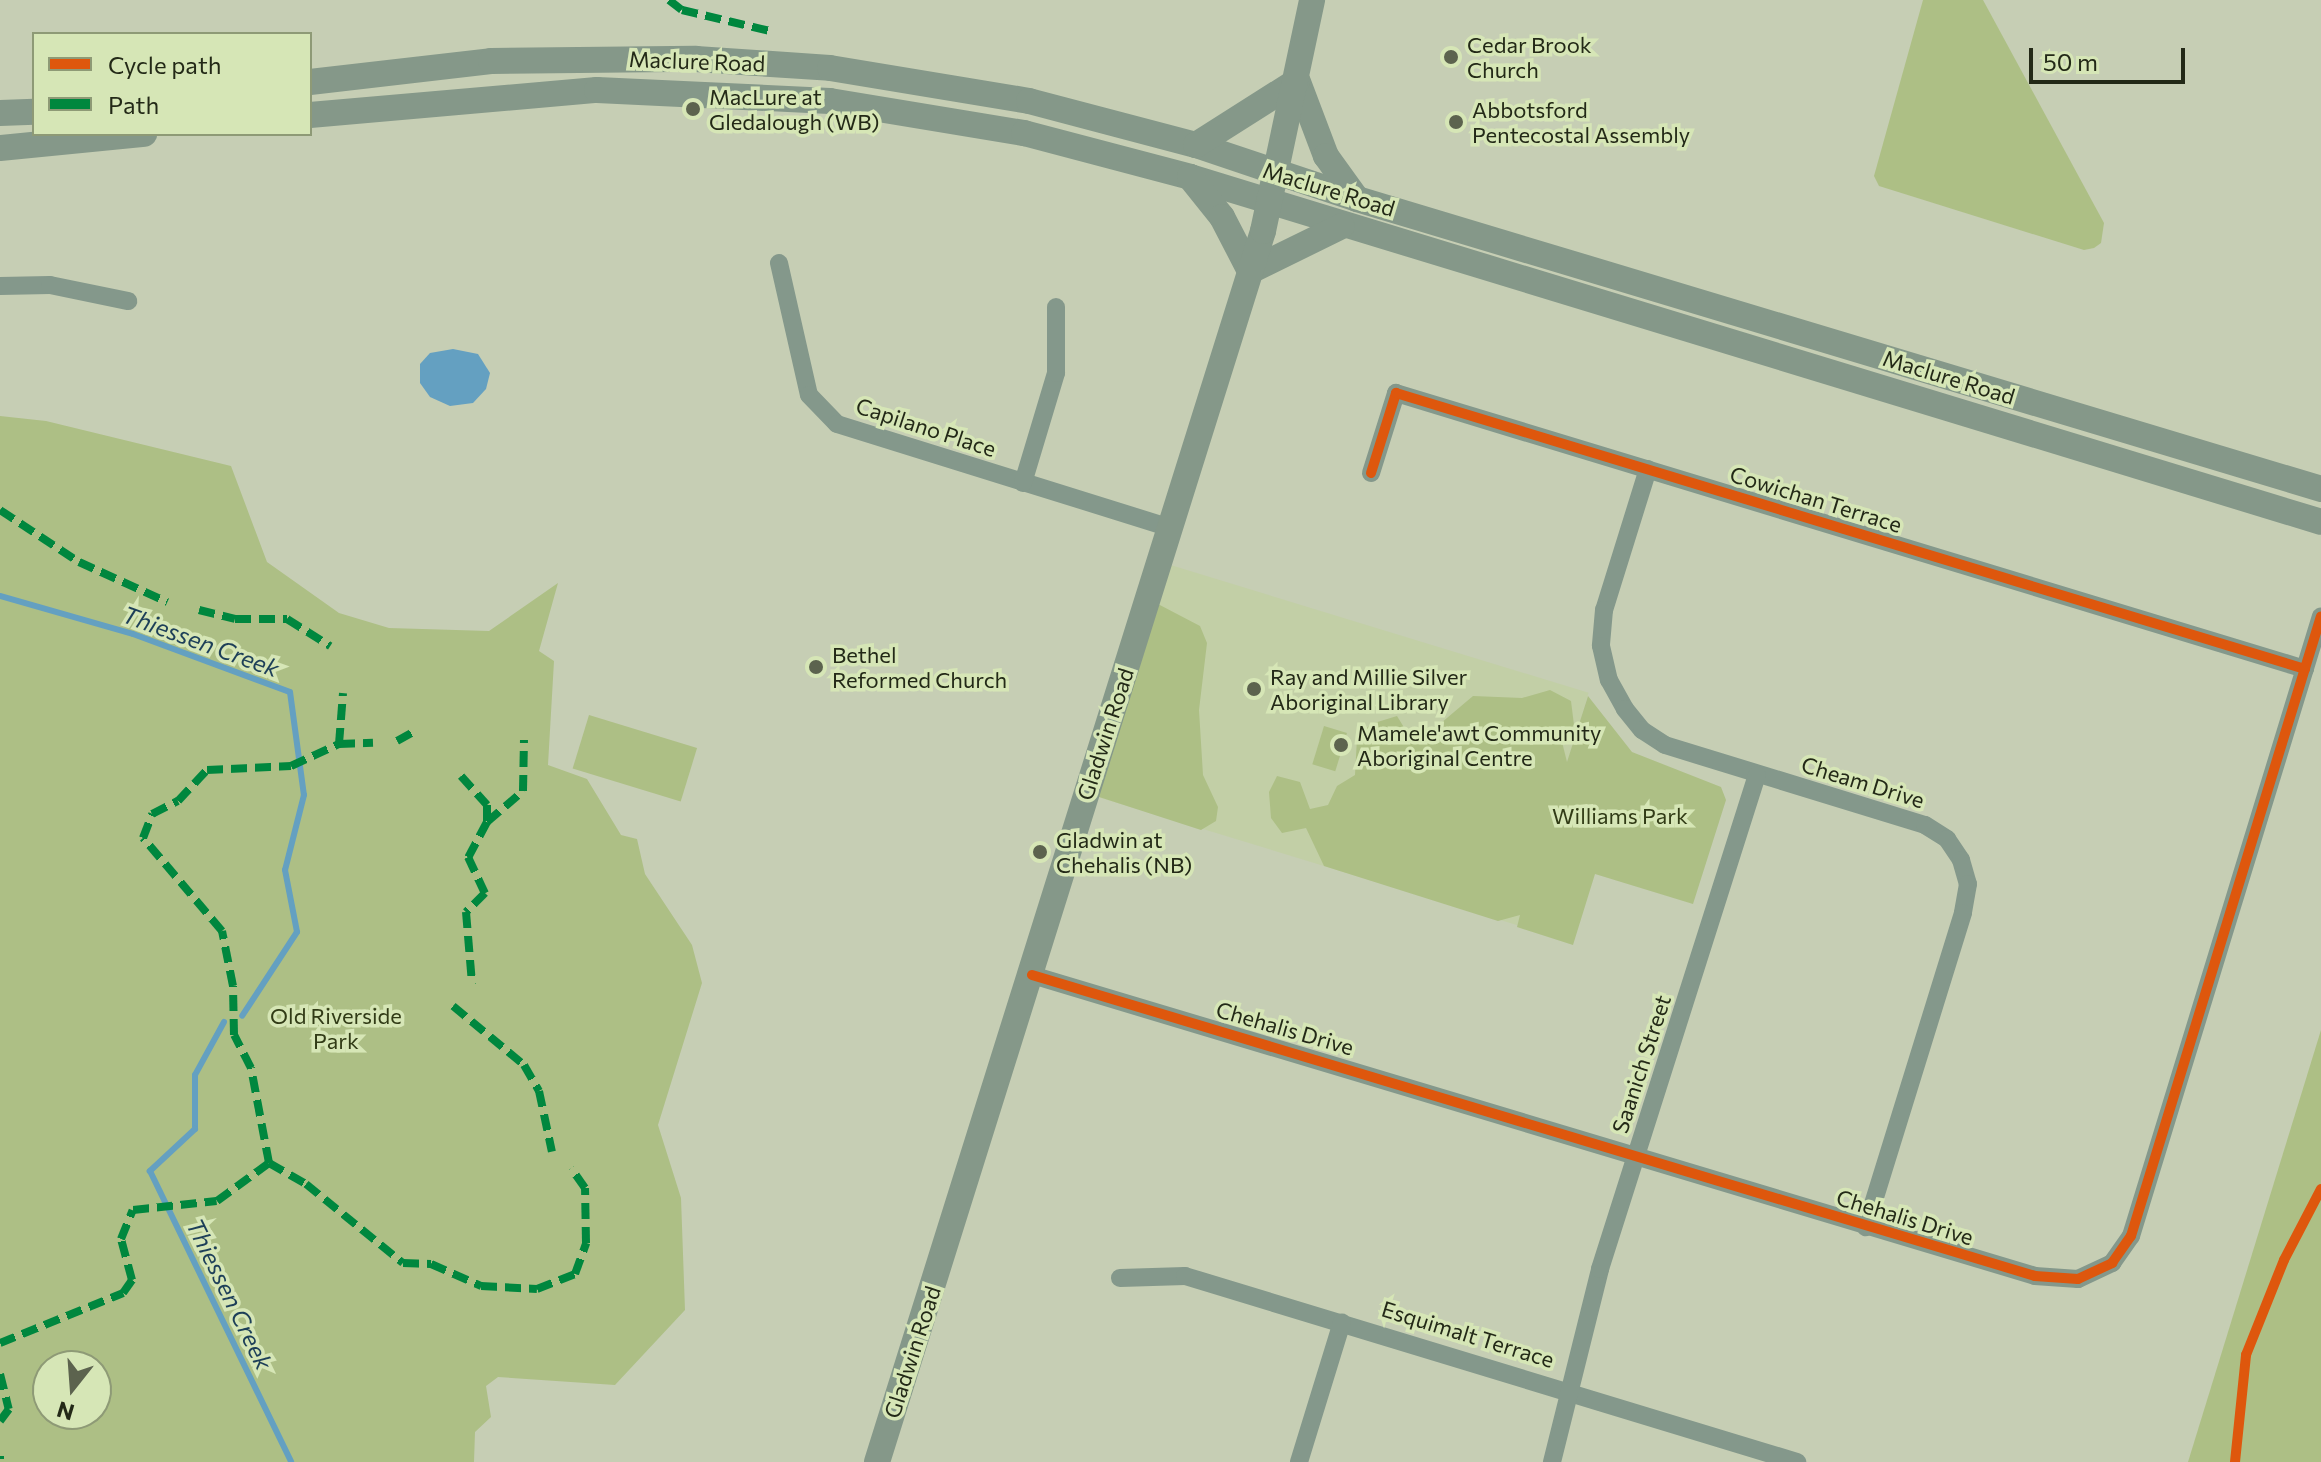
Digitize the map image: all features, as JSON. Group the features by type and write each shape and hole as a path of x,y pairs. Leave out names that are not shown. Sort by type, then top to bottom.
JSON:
{"main road":[{"name":"Gladwin Road","path":"877,1462 1250,271 1278,173 1312,0"},
{"name":"Maclure Road","path":"312,82 491,61 696,59 778,63 1029,101 1196,145 1357,199 2321,489"},
{"path":"1196,145 1297,81 1326,156 1357,199"},
{"name":"Maclure Road","path":"312,115 597,90 830,101 1024,133 1190,177 1342,226 2321,522"},
{"path":"0,113 32,112"},
{"path":"0,148 123,136"},
{"path":"1190,177 1222,217 1250,271 1342,226"}],"street":[{"name":"Capilano Place","path":"779,263 809,395 837,424 1170,528"},
{"path":"0,286 50,285 128,301"},
{"path":"1023,483 1056,373 1056,307"},
{"name":"Cowichan Terrace","path":"1371,473 1396,393 2305,669"},
{"name":"Cheam Drive","path":"1648,469 1604,610 1601,646 1609,680 1642,730 1665,745 1925,825 1947,839 1961,860 1968,884 1866,1227"},
{"name":"Chehalis Drive","path":"1032,975 1637,1155 1866,1227 2061,1281 2099,1272 2124,1252 2321,616"},
{"name":"Saanich Street","path":"1552,1462 1574,1391 1600,1269 1757,775"},
{"name":"Esquimalt Terrace","path":"1120,1278 1185,1276 1574,1391 1797,1462"},
{"path":"1299,1462 1342,1322"}],"shaded area":[{"name":"Mamele'awt Community Aboriginal Centre","path":"1164,563 1589,693 1518,925 1093,795"}],"green space":[{"path":"1923,0 1983,0 2104,223 2101,243 2094,248 2084,250 1879,186 1874,176"},
{"name":"Old Riverside Park","path":"0,416 46,421 231,466 267,562 339,613 389,628 489,631 558,583 539,651 554,661 548,765 587,779 621,835 637,839 645,874 692,945 702,983 658,1125 681,1198 685,1310 615,1385 498,1377 486,1386 491,1417 475,1432 474,1462 0,1462"},
{"path":"1156,603 1200,626 1207,643 1199,710 1203,775 1218,807 1216,821 1201,830 1093,795"},
{"name":"Williams Park","path":"1550,690 1571,701 1574,725 1561,738 1567,762 1588,696 1632,752 1721,787 1726,800 1693,904 1595,874 1573,945 1517,927 1520,915 1498,921 1324,866 1306,828 1282,833 1271,818 1269,792 1277,776 1300,782 1310,809 1328,805 1337,786 1355,775 1357,738 1371,724 1397,716 1408,734 1428,734 1473,696 1522,698"},
{"path":"589,715 697,748 681,802 573,769"},
{"path":"1324,726 1347,733 1335,771 1312,764"},
{"path":"2321,1030 2321,1462 2188,1462"}],"water":[{"path":"453,349 478,354 490,373 486,389 473,403 450,406 430,397 420,383 420,364 430,353"}],"waterway":[{"name":"Thiessen Creek","path":"0,596 133,634 290,692 304,795 285,870 297,932 242,1016"},
{"name":"Thiessen Creek","path":"224,1022 195,1075 195,1129 150,1171 291,1462"}],"marked path":[{"path":"669,0 682,10 774,32"},
{"path":"0,510 79,562 167,602"},
{"path":"199,610 235,619 287,619 330,646"},
{"path":"0,1343 123,1293 132,1280 121,1239 133,1210 217,1201 269,1163 251,1068 234,1035 233,986 222,931 143,838 152,814 178,801 207,770 291,766 339,744 343,693"},
{"path":"397,741 413,732"},
{"path":"487,822 523,791 524,740"},
{"path":"339,744 373,743"},
{"path":"461,776 487,805 487,822 468,857 485,893 466,912 472,984"},
{"path":"453,1006 524,1065 539,1091 552,1152"},
{"path":"269,1163 306,1184 403,1263 431,1264 481,1286 537,1289 575,1274 586,1243 585,1188 571,1168"},
{"path":"0,1374 9,1409 0,1421"}],"cycle path":[{"path":"1371,473 1396,393 2305,669"},
{"path":"1032,975 2035,1276 2078,1279 2112,1263 2131,1236 2321,616"},
{"path":"2235,1462 2246,1355 2284,1260 2321,1189"}],"place":[{"name":"Cedar Brook Church","path":"1451,57"},
{"name":"MacLure at Gledalough (WB)","path":"693,109"},
{"name":"Abbotsford Pentecostal Assembly","path":"1456,122"},
{"name":"Bethel Reformed Church","path":"816,667"},
{"name":"Ray and Millie Silver Aboriginal Library","path":"1254,689"},
{"name":"Mamele'awt Community Aboriginal Centre","path":"1341,745"},
{"name":"Gladwin at Chehalis (NB)","path":"1040,852"}]}
